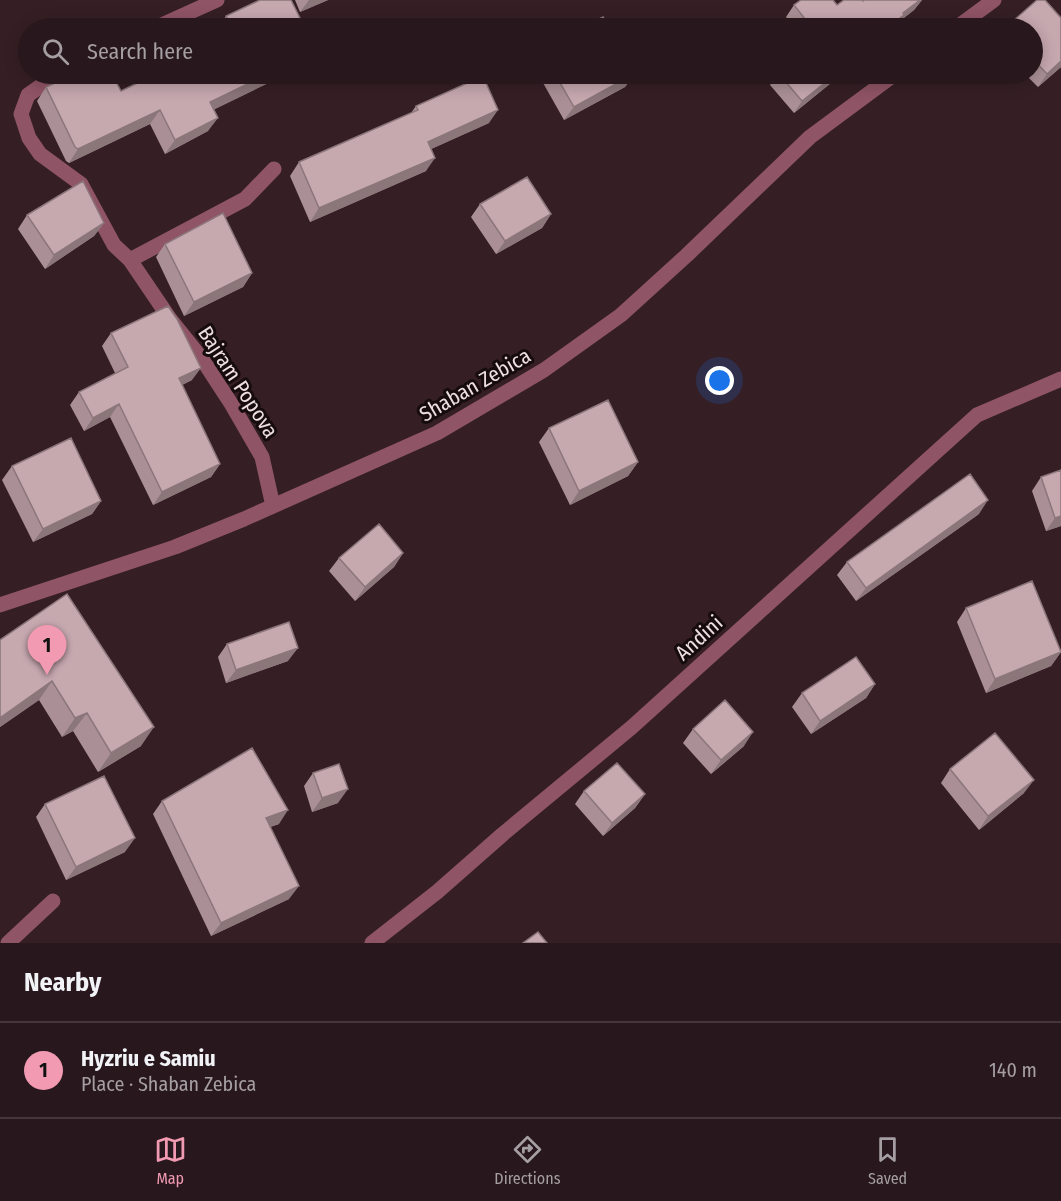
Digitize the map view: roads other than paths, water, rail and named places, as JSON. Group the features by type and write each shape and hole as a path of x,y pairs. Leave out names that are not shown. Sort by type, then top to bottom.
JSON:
{"street":[{"path":"177,18 217,0"},
{"path":"970,18 994,0"},
{"name":"Bajram Popova","path":"44,84 28,95 21,114 29,138 40,154 81,184 114,245 130,260 170,319 202,359 262,457 273,506"},
{"name":"Shaban Zebica","path":"0,605 175,547 437,434 544,370 621,315 810,137 882,84"},
{"path":"130,260 245,199 274,169"},
{"name":"Andini","path":"372,943 437,892 502,834 632,727 977,415 1061,379"},
{"path":"8,943 52,901"}],"place":[{"name":"Hyzriu e Samiu","path":"47,675"}]}
